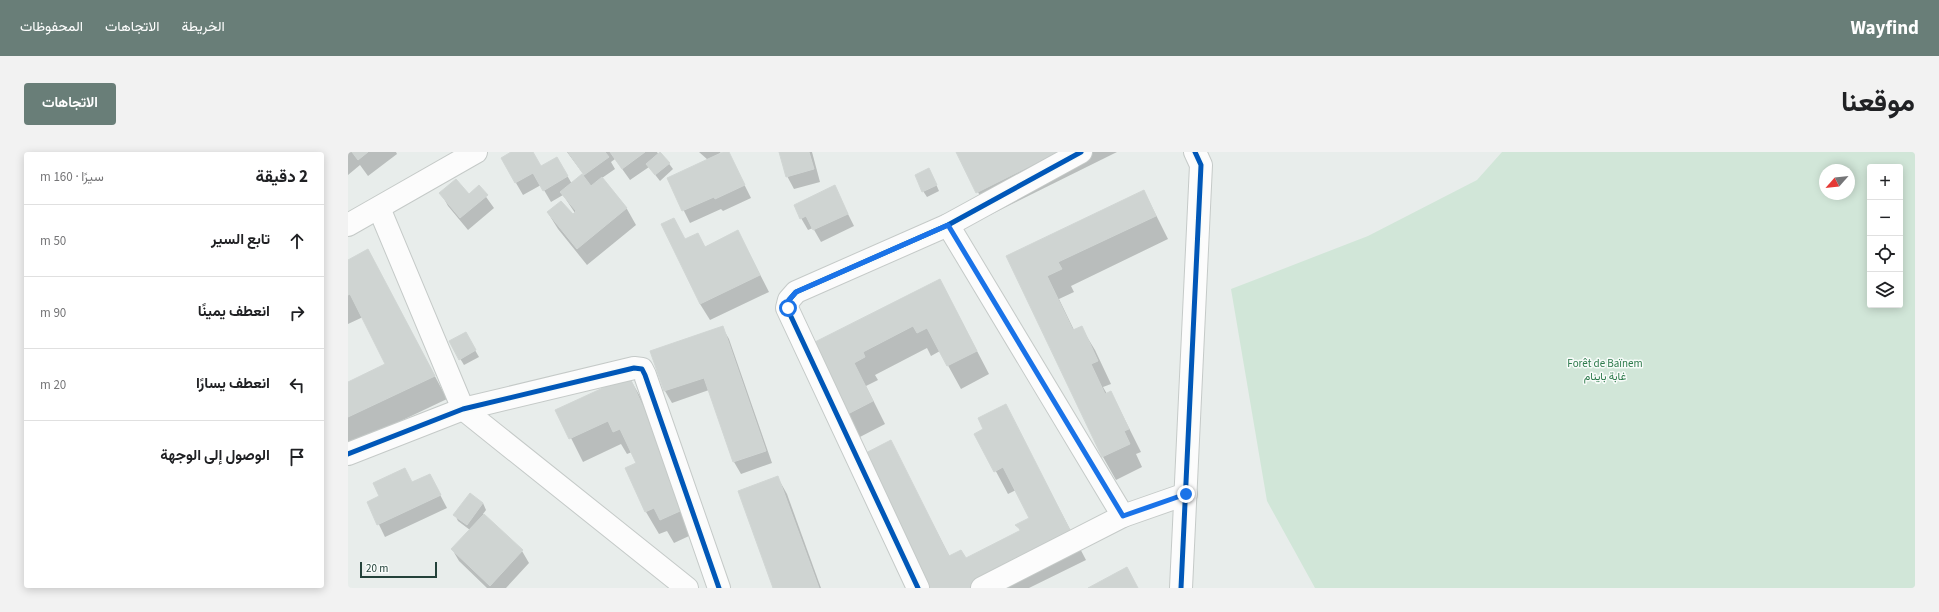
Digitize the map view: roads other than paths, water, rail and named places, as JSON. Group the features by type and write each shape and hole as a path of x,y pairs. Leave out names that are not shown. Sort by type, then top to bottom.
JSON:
{"street":[{"path":"348,224 379,208 476,152"},
{"path":"918,588 788,308 789,300 796,292 948,225 1082,152"},
{"path":"1181,588 1201,165 1195,152"},
{"path":"379,208 463,409 687,588"},
{"path":"948,225 1123,516"},
{"path":"348,454 463,409 634,368 642,370 719,588"},
{"path":"982,588 1123,516 1186,494"}],"park label":[{"name":"Forêt de Baïnem غابة باينام","path":"1605,369"}]}
